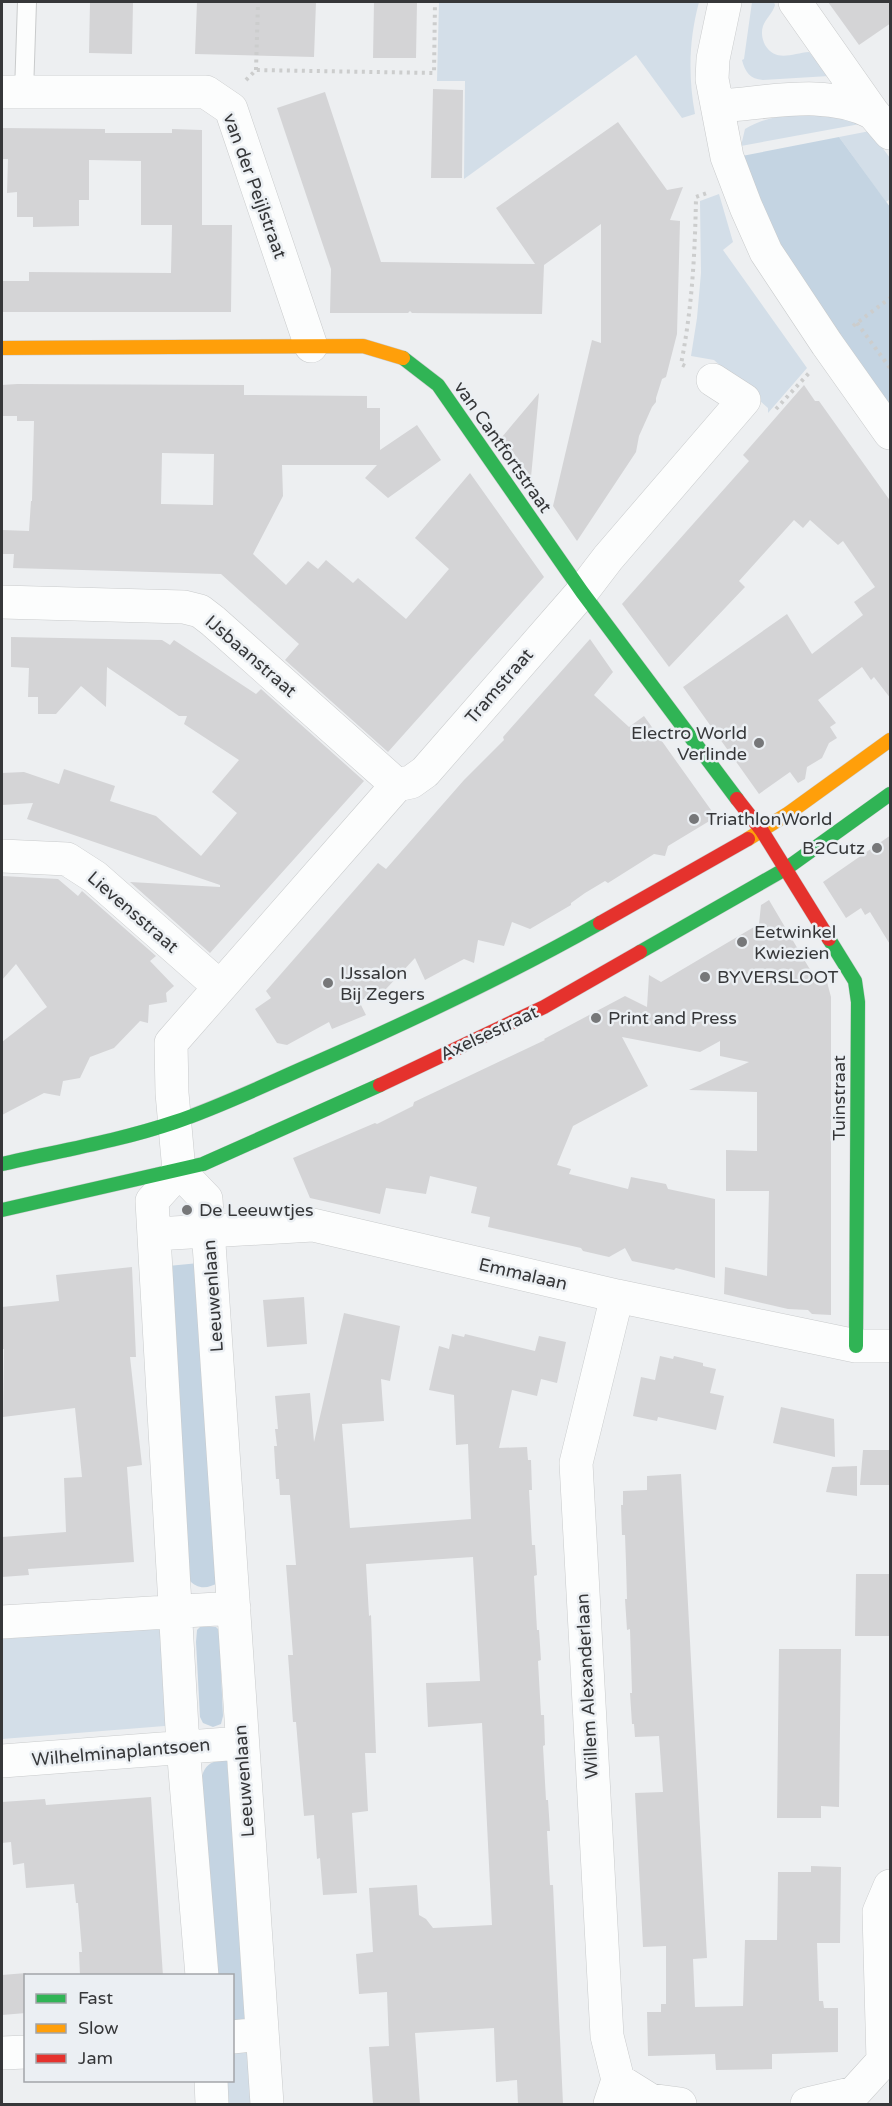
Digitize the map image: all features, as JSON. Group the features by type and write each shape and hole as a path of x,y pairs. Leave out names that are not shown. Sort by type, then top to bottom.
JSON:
{"street":[{"path":"725,2 713,60 712,79 728,158 746,207 765,252 891,433"},
{"path":"795,2 882,123"},
{"name":"van der Peijlstraat","path":"13,92 206,92 231,109 311,346"},
{"path":"718,106 809,99 834,100 861,106 882,123"},
{"name":"van Cantfortstraat","path":"2,348 363,346 402,357 438,385 582,592 762,831"},
{"path":"713,380 744,400"},
{"name":"Tramstraat","path":"220,987 397,785 411,782 425,772 582,592 608,558 744,400"},
{"name":"IJsbaanstraat","path":"2,602 184,607 200,611 397,785"},
{"path":"2,1164 121,1137 225,1104 451,1002 544,955 762,831 891,740"},
{"name":"Axelsestraat","path":"2,1210 203,1164 323,1112 544,1007 787,868 891,794"},
{"path":"762,831 787,868"},
{"name":"Lievensstraat","path":"2,856 67,859 80,866 220,987"},
{"name":"Tuinstraat","path":"787,868 855,981 858,1002 856,1346"},
{"path":"202,1974 183,1746 152,1201 179,1170 174,1122 171,1043 220,987"},
{"name":"Leeuwenlaan","path":"179,1170 206,1199 241,1743 247,2035 267,2104"},
{"name":"Emmalaan","path":"155,1234 313,1224 617,1296 856,1346 891,1346"},
{"name":"Willem Alexanderlaan","path":"617,1296 576,1463 607,2036 614,2092 680,2104"},
{"path":"2,1622 234,1608"},
{"name":"Wilhelminaplantsoen","path":"2,1761 241,1743"},
{"path":"807,2104 854,2093 883,2061 879,1912 891,1886"},
{"path":"2,2053 24,2052"},
{"path":"211,2082 212,2104"}],"lane":[{"path":"13,92 27,2"}],"path":[{"path":"222,103 256,70 258,2"},
{"path":"256,70 434,73 435,2"},
{"path":"711,191 696,197 694,273 688,328 681,364 713,380"},
{"path":"744,400 769,416 829,347 891,298"},
{"path":"857,323 891,368"}],"shaded area":[{"path":"439,2 699,2 693,30 691,58 691,86 695,114 682,118 636,55 464,179 465,81 437,81"},
{"path":"752,2 774,2 774,8 764,23 762,31 764,43 769,51 785,56 809,52 829,76 763,80 749,74 742,60 744,59"},
{"path":"833,113 860,124 741,146 745,129 766,120 788,115"},
{"path":"870,131 890,158 890,199 886,202 839,137"},
{"path":"839,137 890,207 890,411 791,272 742,156"},
{"path":"719,194 733,242 723,250 807,368 768,413 768,408 714,360 691,356 701,273 700,201"},
{"path":"199,1263 220,1582 203,1587 195,1585 188,1579 168,1266"},
{"path":"169,1626 177,1725 2,1739 2,1639"},
{"path":"201,1626 216,1627 219,1630 223,1716 221,1724 213,1727 203,1723 200,1717 196,1642 197,1630"},
{"path":"227,1761 249,2016 244,2020 234,2021 234,1974 216,1974 202,1776 208,1765"},
{"path":"234,2051 249,2051 257,2104 225,2104 223,2082 234,2082"}],"building":[{"path":"90,2 133,2 132,54 89,53"},
{"path":"197,2 316,2 314,57 195,54"},
{"path":"374,2 417,2 416,58 373,58"},
{"path":"828,2 891,2 891,23 859,45"},
{"path":"433,89 463,90 462,178 431,178"},
{"path":"325,92 381,262 535,264 496,208 618,122 667,190 683,187 670,220 680,221 677,334 666,377 662,379 656,402 639,436 636,452 577,541 553,506 592,340 601,343 601,224 544,265 542,314 412,313 410,311 408,313 330,313 331,269 277,108"},
{"path":"2,128 105,129 105,133 172,133 172,129 202,130 202,225 232,225 231,312 2,312 2,281 29,281 29,272 171,273 172,225 141,225 141,161 89,160 89,200 79,200 79,226 33,227 33,217 17,217 17,192 7,193 8,159 2,159"},
{"path":"2,385 244,385 244,395 367,396 367,408 380,408 380,450 417,425 441,460 388,498 365,478 377,465 282,465 283,496 253,554 286,585 308,561 318,569 326,560 353,583 358,578 406,619 449,569 415,538 470,473 544,577 388,752 285,660 299,644 221,574 13,568 14,554 2,554 2,530 29,531 34,421 17,421 17,416 2,416","holes":["162,453 214,454 213,505 161,504"]},
{"path":"804,385 815,401 819,401 891,502 891,699 874,677 871,680 862,667 818,700 836,723 830,727 837,738 829,743 822,758 807,767 805,779 798,783 790,772 759,794 683,687 787,614 812,654 863,615 854,602 875,587 843,541 838,545 810,520 803,528 794,520 739,581 745,587 669,667 622,604 749,461 743,455"},
{"path":"539,393 531,477 502,437"},
{"path":"11,637 162,640 170,645 174,640 256,694 261,689 364,781 210,953 130,882 220,887 220,885 27,819 33,803 2,805 2,773 24,772 59,784 64,769 115,786 110,801 156,816 201,856 237,813 212,792 239,760 184,724 187,716 179,716 107,667 106,707 81,686 56,714 38,714 38,697 28,697 29,668 11,667"},
{"path":"590,639 613,672 594,695 629,727 644,716 716,817 668,846 665,856 654,854 608,883 605,881 585,893 571,905 530,929 512,922 504,946 478,940 474,963 464,959 425,980 415,958 385,990 359,1001 366,1015 332,1029 329,1022 287,1045 277,1043 255,1009 271,998 266,991 378,863 386,869 464,780 504,740 503,737"},
{"path":"891,835 891,946 870,912 865,915 861,908 846,918 823,882"},
{"path":"2,876 58,879 78,896 82,891 156,956 150,961 174,986 166,993 167,1002 149,1005 148,1023 140,1021 114,1048 90,1057 80,1078 63,1081 60,1096 44,1093 2,1115 2,1042 47,1007 16,964 2,980"},
{"path":"769,900 815,978 808,981 827,982 831,997 831,1315 812,1314 808,1310 788,1309 724,1294 725,1267 767,1276 769,1191 726,1191 726,1150 757,1151 757,1092 689,1090 749,1062 720,1056 720,1041 700,1052 622,1037 648,1086 573,1126 557,1165 571,1169 569,1174 628,1189 631,1177 666,1184 668,1189 715,1199 715,1278 676,1268 674,1270 632,1261 625,1248 609,1257 583,1251 581,1248 488,1227 490,1217 471,1213 477,1187 430,1176 426,1194 386,1188 380,1214 310,1198 293,1158 377,1124 413,1106 414,1102 545,1040 625,996 647,1007 649,975 661,982 759,924 761,905"},
{"path":"132,1267 136,1357 130,1357 142,1465 127,1467 134,1562 28,1569 29,1575 2,1577 2,1537 66,1532 64,1478 82,1477 75,1408 3,1417 2,1307 59,1301 56,1275"},
{"path":"304,1297 307,1344 267,1347 263,1300"},
{"path":"344,1313 400,1326 390,1381 381,1379 384,1421 342,1424 350,1528 471,1519 468,1444 456,1445 454,1395 429,1390 439,1346 449,1349 452,1334 464,1337 465,1334 535,1351 539,1336 566,1342 557,1383 541,1379 537,1396 512,1390 499,1448 527,1447 528,1460 531,1460 532,1490 529,1490 532,1545 535,1545 537,1575 534,1576 541,1660 538,1661 541,1715 544,1715 545,1745 543,1746 550,1831 547,1831 550,1885 553,1885 563,2104 518,2104 517,2080 496,2082 494,2028 415,2033 420,2104 373,2104 369,2047 389,2046 387,1992 359,1994 356,1954 373,1952 369,1888 417,1885 419,1915 426,1919 433,1928 492,1925 482,1723 428,1727 426,1683 480,1681 473,1557 366,1564 369,1616 371,1615 376,1753 365,1753 368,1811 352,1813 357,1893 323,1895 320,1858 317,1859 314,1815 304,1816 296,1722 293,1722 288,1655 293,1655 286,1565 296,1565 290,1495 280,1495 279,1479 276,1479 274,1446 277,1446 275,1429 278,1429 275,1396 310,1393 314,1442"},
{"path":"660,1356 673,1359 674,1356 703,1363 703,1366 716,1369 710,1393 724,1396 716,1430 658,1417 657,1421 633,1416 641,1377 655,1380"},
{"path":"781,1407 834,1419 835,1457 773,1443"},
{"path":"863,1450 891,1450 891,1485 860,1485"},
{"path":"857,1466 857,1496 826,1492 832,1467"},
{"path":"681,1474 707,1958 693,1959 695,2007 743,2006 745,1940 777,1940 778,1872 811,1872 811,1866 841,1867 840,1943 817,1943 819,2001 823,2001 824,2008 838,2008 838,2052 772,2054 772,2069 716,2070 715,2054 648,2056 647,2012 661,2012 661,2004 666,2004 666,1946 643,1947 635,1793 663,1792 659,1736 635,1737 634,1724 632,1724 630,1629 627,1630 625,1535 622,1535 621,1505 623,1505 623,1491 647,1490 647,1476"},
{"path":"856,1574 891,1574 891,1636 855,1636"},
{"path":"779,1649 841,1649 839,1807 821,1806 821,1818 777,1818"},
{"path":"151,1797 163,1974 80,1974 79,1952 82,1952 74,1884 26,1888 24,1863 13,1865 11,1842 2,1843 2,1802 45,1799 46,1805"},
{"path":"26,1973 24,1974 24,2013 2,2015 2,1975"}],"traffic: fast":[{"path":"403,358 438,385 582,592 737,799"},
{"path":"640,952 787,868 890,794"},
{"path":"2,1164 132,1135 212,1108 428,1012 498,978 600,923"},
{"path":"829,939 855,981 858,1002 856,1346"},
{"path":"2,1210 203,1164 380,1085"}],"traffic: slow":[{"path":"2,348 363,346 403,358"},
{"path":"748,839 789,813 890,740"}],"traffic: jam":[{"path":"737,799 762,831 829,939"},
{"path":"600,923 748,839"},
{"path":"380,1085 544,1007 640,952"}],"place":[{"name":"Electro World Verlinde","path":"759,743"},
{"name":"TriathlonWorld","path":"694,819"},
{"name":"B2Cutz","path":"877,848"},
{"name":"Eetwinkel Kwiezien","path":"742,942"},
{"name":"BYVERSLOOT","path":"705,977"},
{"name":"IJssalon Bij Zegers","path":"328,983"},
{"name":"Print and Press","path":"596,1018"},
{"name":"De Leeuwtjes","path":"187,1210"}]}
